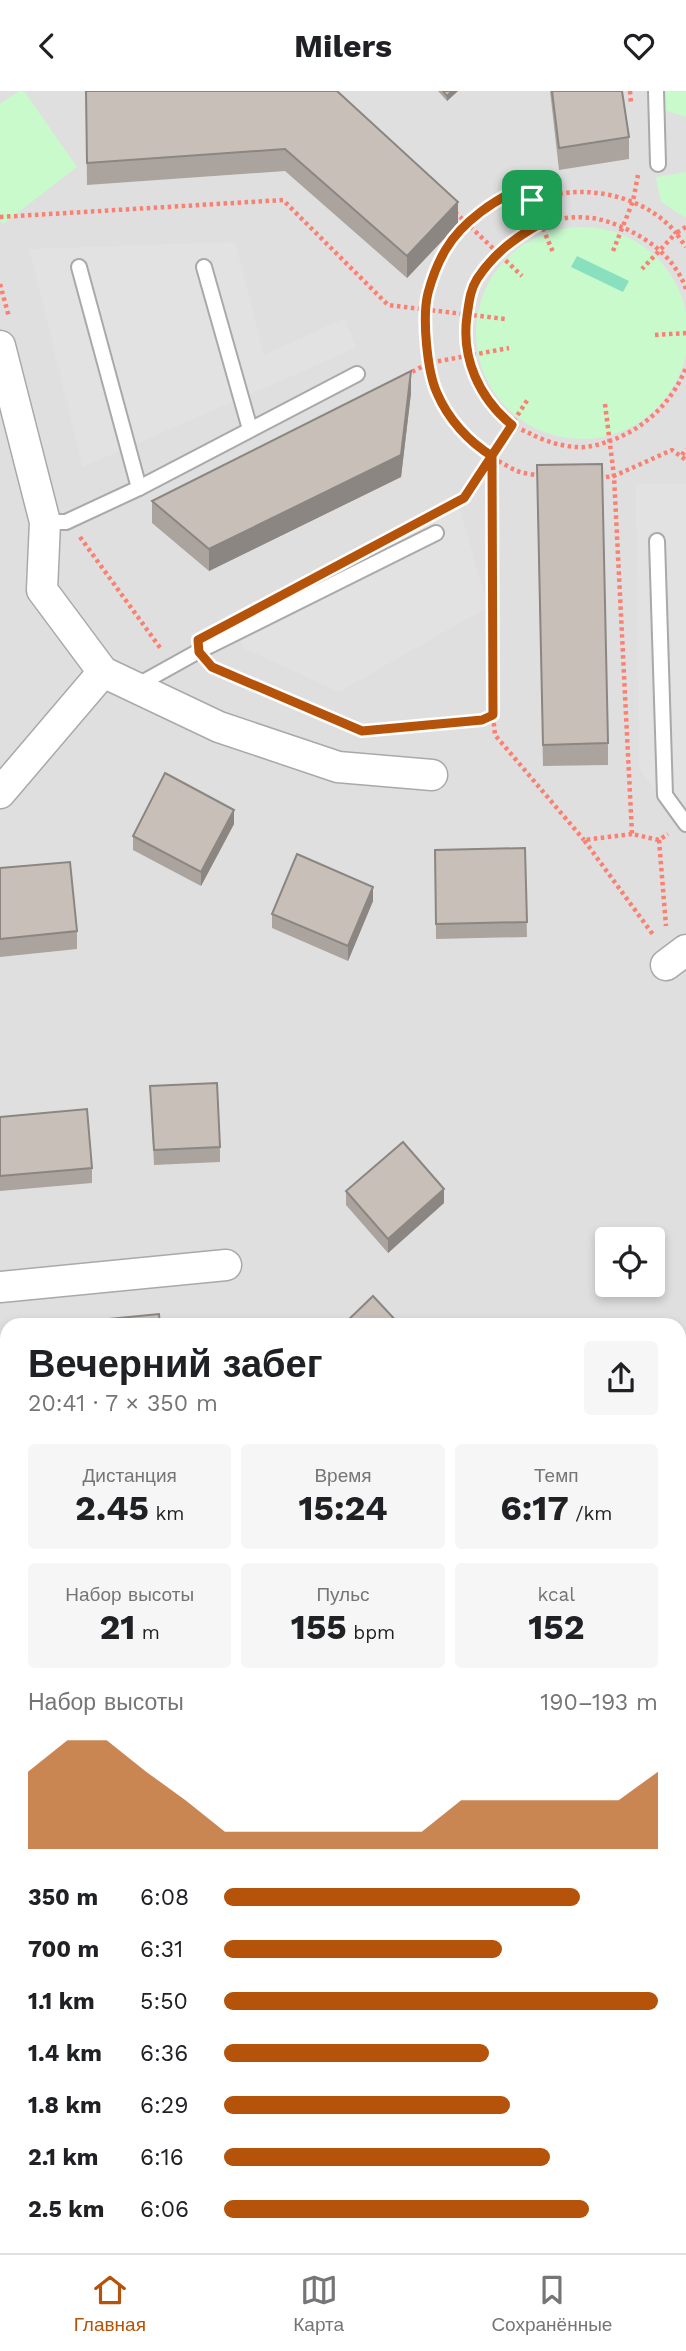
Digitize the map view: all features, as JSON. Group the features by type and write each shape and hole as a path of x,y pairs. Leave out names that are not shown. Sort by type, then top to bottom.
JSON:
{"street":[{"path":"6,335 55,522 42,590 103,672 219,727 338,767 432,775"},
{"path":"0,793 103,672"},
{"path":"0,1287 226,1265"}],"lane":[{"path":"656,91 658,164"},
{"path":"79,267 139,488"},
{"path":"204,267 250,429"},
{"path":"55,522 139,488 357,374"},
{"path":"135,687 436,533"},
{"path":"657,541 665,795 686,824"}],"path":[{"path":"630,91 632,105"},
{"path":"613,251 633,201 640,165"},
{"path":"544,476 517,472 492,456 455,424 436,392 429,363 426,309 436,270 447,247 467,223 514,191 525,187 553,252"},
{"path":"532,200 577,192 597,193 633,201 667,222 686,247"},
{"path":"0,217 283,200 388,305 505,319"},
{"path":"447,204 523,276"},
{"path":"686,289 674,266 643,236 601,220 554,219 518,236 498,252 476,281 466,327 468,356 475,376 485,397 500,415 512,425 539,438 566,445 588,447 611,442 640,427 668,400 686,369"},
{"path":"642,269 676,233 686,227"},
{"path":"0,284 6,335"},
{"path":"655,335 686,333"},
{"path":"440,511 464,498 528,399"},
{"path":"605,404 614,476 632,834"},
{"path":"682,455 686,449"},
{"path":"597,478 614,476 672,450 686,460"},
{"path":"492,456 495,735 584,840 671,953"},
{"path":"55,522 82,540 164,655"},
{"path":"199,652 212,667 362,731 482,720 493,715"},
{"path":"584,840 632,834 659,840 667,927"}],"shaded area":[{"path":"0,91 686,91 686,1318 0,1318"},
{"path":"235,242 264,355 345,318 356,348 83,467 29,249"},
{"path":"636,484 686,484 686,803 671,813 639,768"},
{"path":"459,507 488,607 339,692 245,649 228,623"}],"green space":[{"path":"19,91 24,91 77,167 3,224 0,220 0,104"},
{"path":"664,91 686,91 686,117 664,110"},
{"path":"686,172 686,218 661,202 656,177"},
{"path":"561,229 603,229 641,245 657,258 670,274 686,312 686,354 670,392 657,408 641,421 603,437 561,437 523,421 507,408 494,392 478,354 478,312 494,274 507,258 523,245"},
{"path":"577,256 629,281 623,292 571,267"}],"building":[{"path":"86,91 337,91 458,202 407,256 285,149 87,163"},
{"path":"552,91 622,91 629,137 559,148"},
{"path":"411,371 401,455 209,549 152,501"},
{"path":"602,464 608,743 543,745 537,465"},
{"path":"165,773 234,810 201,872 133,836"},
{"path":"525,848 527,922 436,924 435,850"},
{"path":"297,854 373,887 348,946 272,914"},
{"path":"70,862 77,931 0,939 0,868"},
{"path":"217,1083 220,1147 154,1150 150,1086"},
{"path":"87,1109 92,1168 0,1176 0,1117"},
{"path":"403,1142 444,1189 388,1239 346,1191"},
{"path":"373,1296 393,1318 350,1318"},
{"path":"159,1314 159,1318 119,1318"}],"route":[{"path":"532,200 525,187 514,191 467,223 447,247 436,270 426,311 429,363 436,392 455,424 492,456 493,715 482,720 362,731 212,667 199,652 198,640 464,498 492,456 512,425 485,397 468,356 466,327 469,300 476,281 498,252 541,223 532,200"}]}
